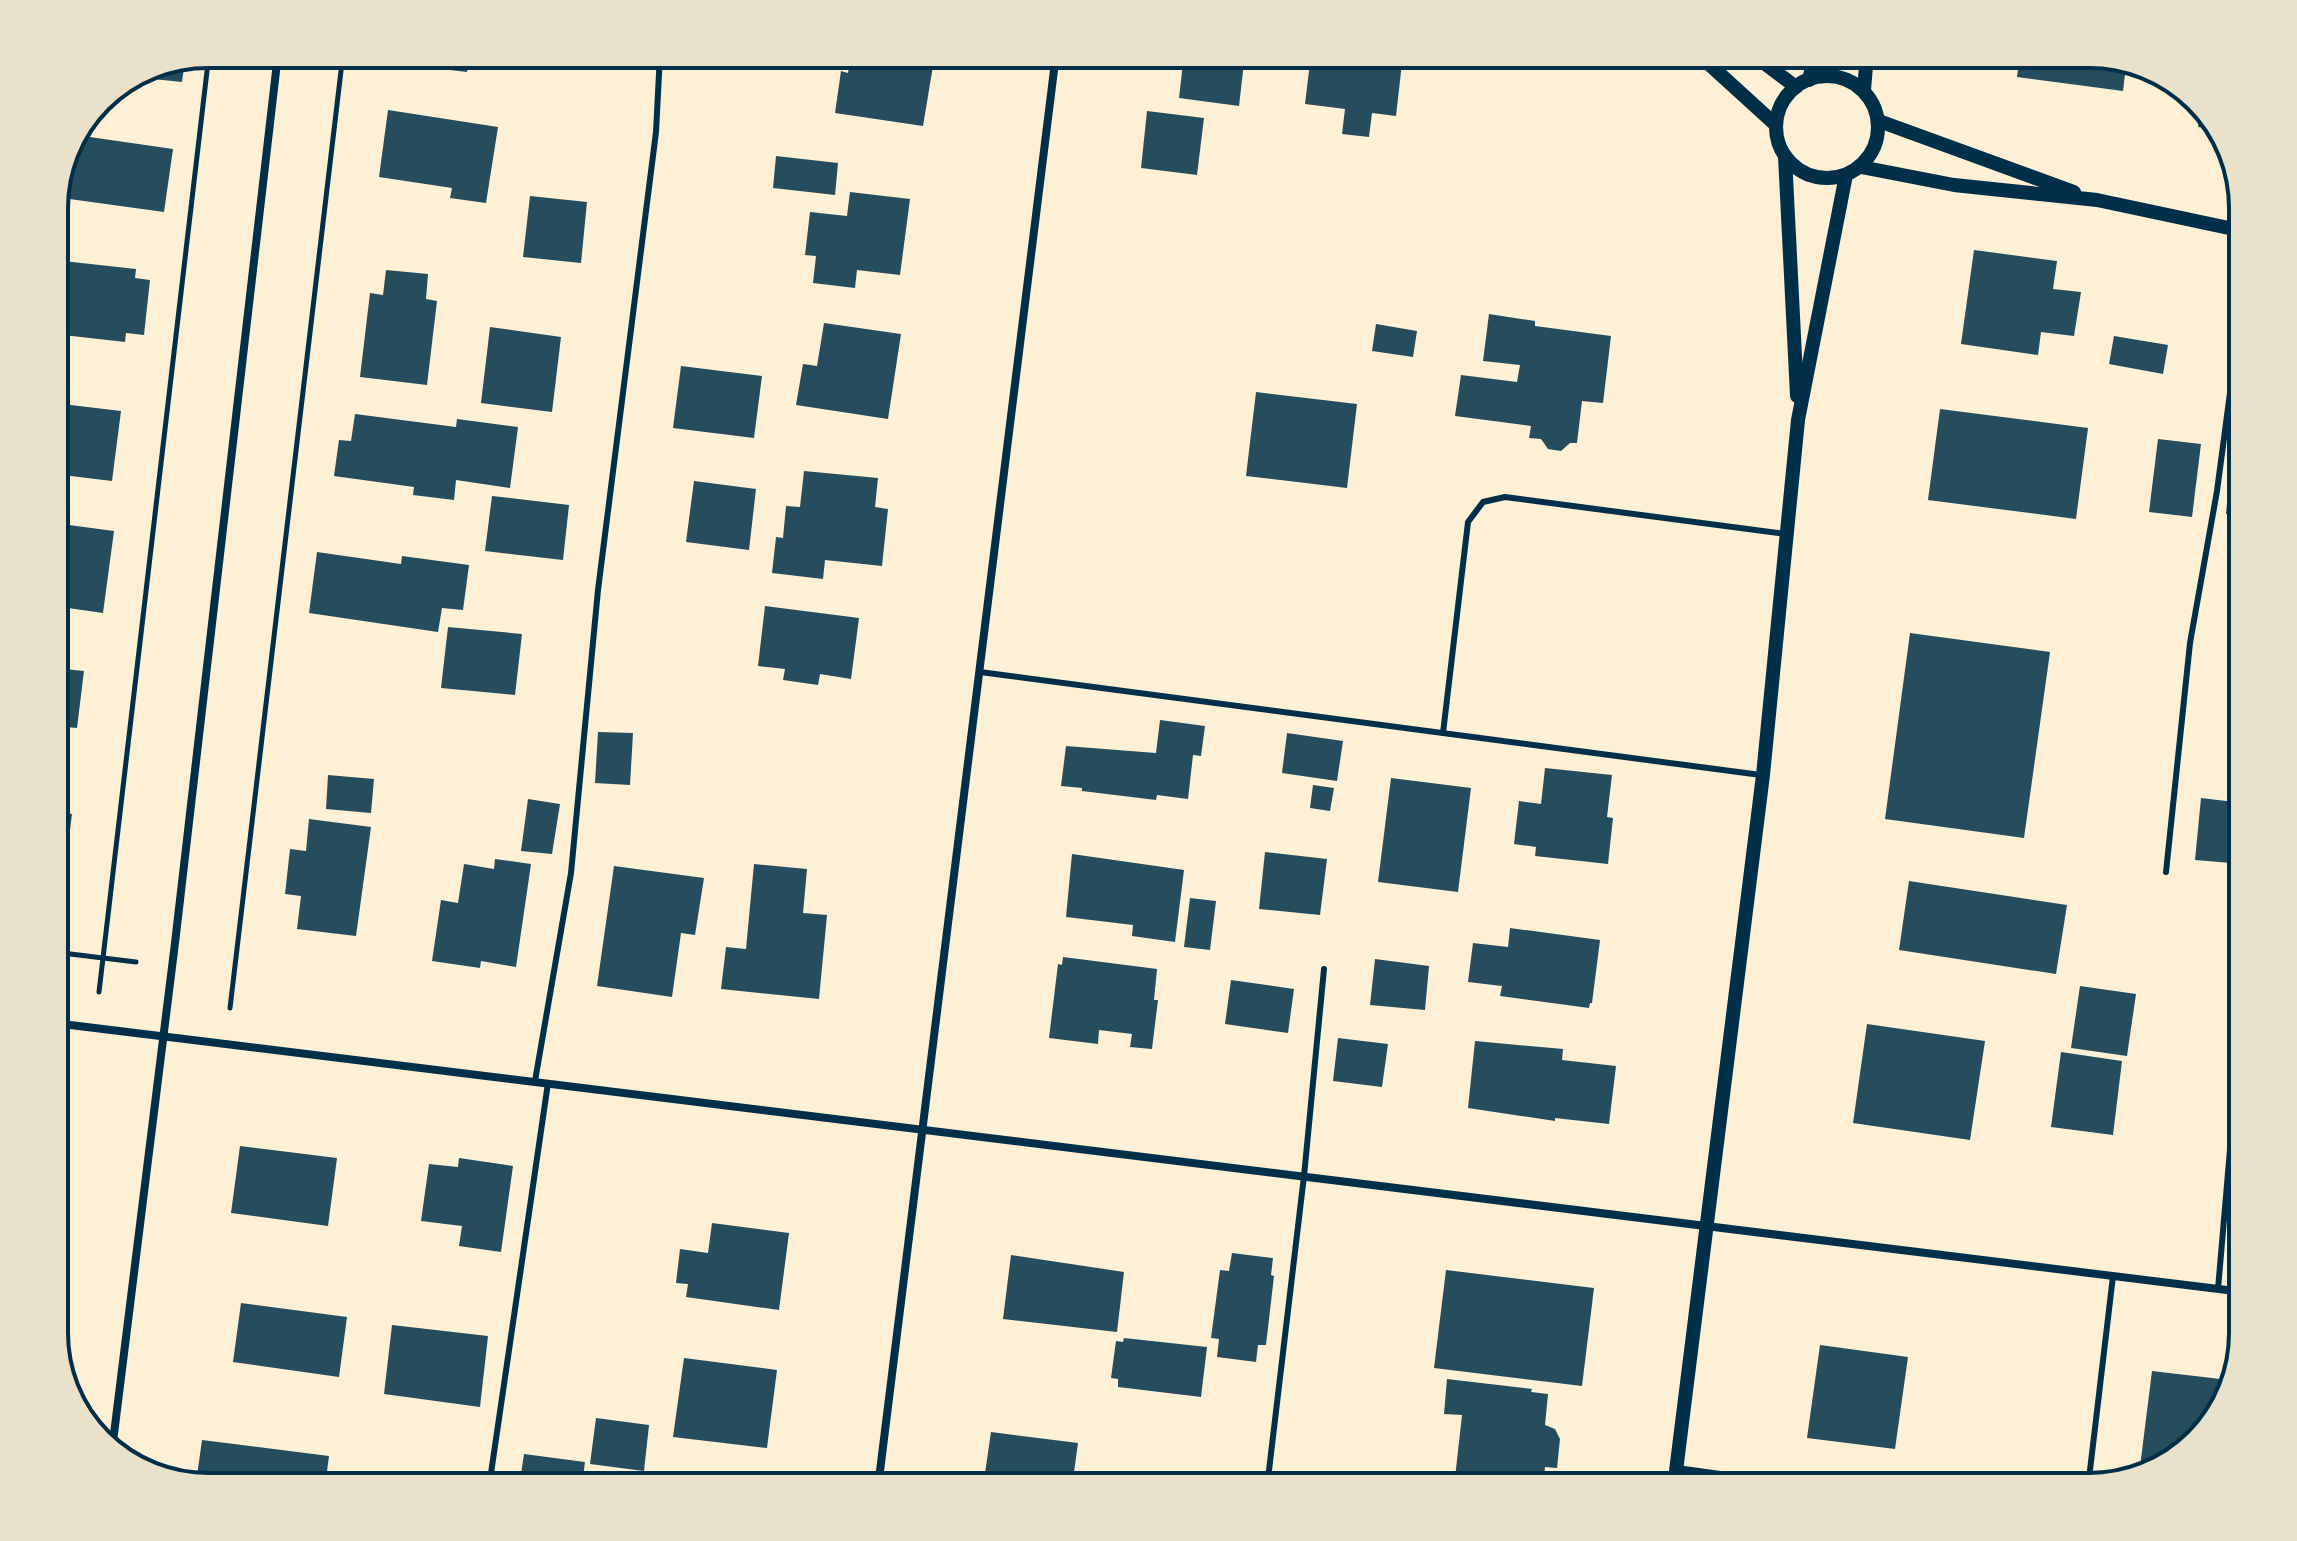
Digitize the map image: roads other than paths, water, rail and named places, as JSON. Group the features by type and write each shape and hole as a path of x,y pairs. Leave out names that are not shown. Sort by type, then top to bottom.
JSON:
{"street":[{"path":"114,1436 164,1035 276,68"},
{"path":"880,1473 1054,68"},
{"path":"1713,68 1776,125"},
{"path":"1775,68 1802,84"},
{"path":"1802,84 1809,68"},
{"path":"1864,90 1866,68"},
{"path":"1817,76 1834,76 1864,90 1874,104 1879,121 1875,146 1861,167 1846,175 1829,178 1813,176 1797,169 1785,156 1778,141 1776,125 1779,108 1788,93 1802,84 1817,76"},
{"path":"1879,121 2097,200"},
{"path":"1785,156 1798,420"},
{"path":"1861,167 1954,185 2097,200 2229,228"},
{"path":"1676,1473 1763,775 1798,420 1846,175"},
{"path":"68,1025 2229,1290"}],"lane":[{"path":"535,1081 571,873 598,590 656,132 659,68"},
{"path":"2166,872 2190,643 2217,491 2229,401"},
{"path":"1443,733 1468,522 1483,502 1505,497 1785,534"},
{"path":"980,672 1763,775"},
{"path":"1269,1473 1304,1176 1324,969"},
{"path":"491,1473 548,1083"},
{"path":"2218,1289 2229,1161"},
{"path":"2090,1473 2113,1276"},
{"path":"1677,1468 1713,1473"}]}
